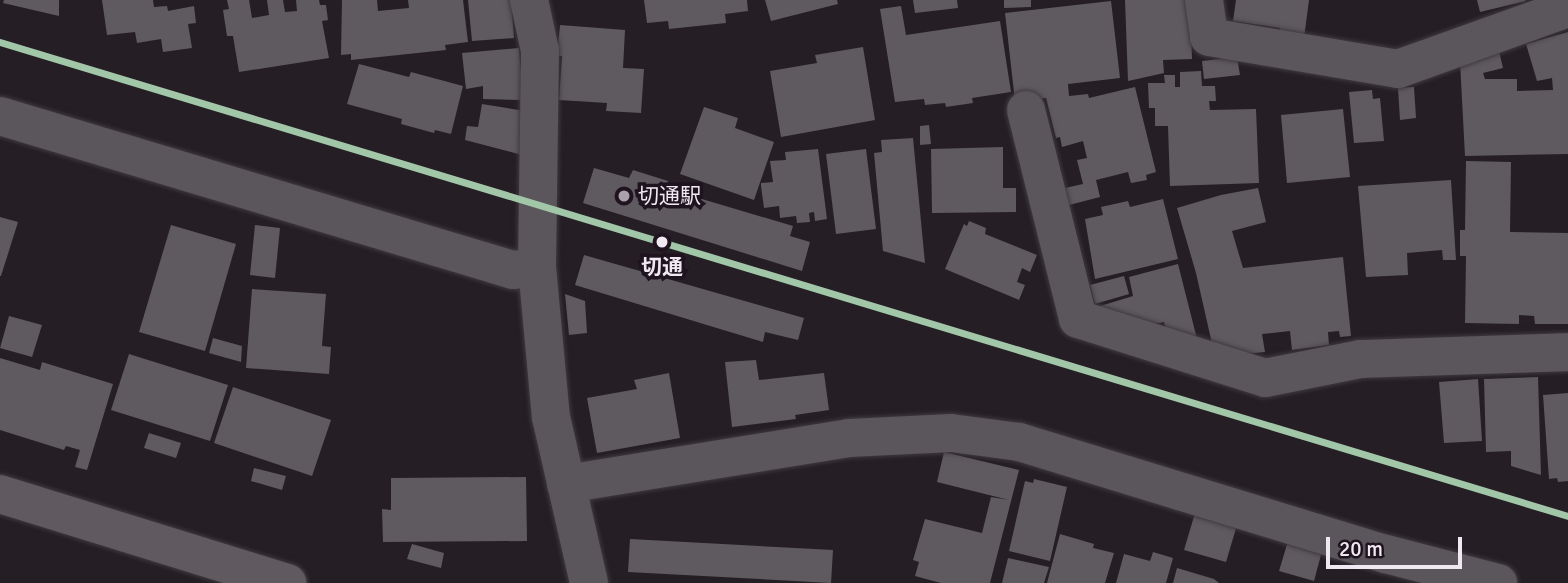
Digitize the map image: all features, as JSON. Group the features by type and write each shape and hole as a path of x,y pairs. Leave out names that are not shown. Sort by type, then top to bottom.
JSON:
{"street":[{"path":"528,0 540,51 537,267 551,417 589,583"},
{"path":"1204,0 1209,37 1398,69 1568,8"},
{"path":"1026,110 1078,318 1265,378 1361,359 1568,352"},
{"path":"0,116 513,270 537,267"},
{"path":"566,484 849,438 951,433 1019,442 1389,569 1498,583"},
{"path":"0,494 288,583"}],"building":[{"path":"4,0 59,0 59,16 3,3"},
{"path":"102,0 153,0 154,7 167,6 168,11 194,6 196,23 188,24 192,48 163,52 161,39 137,43 135,32 107,35"},
{"path":"227,0 249,0 252,18 269,15 267,0 283,0 285,12 297,11 296,0 319,0 320,5 326,5 328,20 322,21 329,58 239,72 233,36 227,36 223,10 229,9"},
{"path":"342,0 377,0 378,11 409,8 408,0 463,0 468,42 445,45 446,50 351,60 351,54 341,55"},
{"path":"468,0 511,0 514,38 472,41"},
{"path":"644,0 747,0 748,11 725,14 726,23 669,29 668,21 647,23"},
{"path":"765,0 837,0 838,4 771,21"},
{"path":"913,0 957,0 958,8 915,13"},
{"path":"1004,0 1031,0 1031,7 1004,8"},
{"path":"1125,0 1190,0 1192,59 1163,60 1164,73 1128,81"},
{"path":"1236,0 1309,0 1304,38 1279,35 1280,28 1233,21"},
{"path":"1477,0 1525,0 1526,1 1480,12"},
{"path":"1111,1 1120,78 1068,84 1069,96 1088,94 1089,98 1135,87 1156,172 1146,175 1147,180 1131,183 1128,172 1096,180 1100,197 1069,205 1065,188 1083,184 1077,160 1087,158 1083,141 1062,147 1060,137 1056,138 1046,98 1015,101 1005,13"},
{"path":"901,6 906,35 1000,21 1011,92 972,98 973,103 946,107 945,103 925,105 924,99 895,102 880,9"},
{"path":"560,25 625,30 623,68 644,69 641,113 606,111 607,103 559,100 562,56 557,56"},
{"path":"1568,32 1568,154 1465,156 1460,62 1499,51 1503,68 1483,73 1485,79 1517,79 1517,91 1553,90 1552,78 1537,81 1526,44"},
{"path":"863,47 875,120 781,137 770,71 817,63 815,55"},
{"path":"519,48 523,100 483,99 483,86 466,89 462,53"},
{"path":"1237,57 1240,75 1204,79 1202,61"},
{"path":"359,64 409,77 411,72 463,86 451,134 435,130 434,133 401,124 402,119 347,104"},
{"path":"1201,71 1202,86 1215,86 1216,101 1209,101 1210,110 1256,109 1259,183 1170,186 1168,126 1155,126 1155,108 1149,108 1148,83 1165,83 1164,75 1175,75 1175,87 1180,87 1180,72"},
{"path":"1414,87 1416,118 1400,120 1398,88"},
{"path":"1372,90 1373,99 1380,98 1384,141 1354,143 1349,92"},
{"path":"482,104 531,112 526,156 465,140 467,126 478,127"},
{"path":"704,107 738,118 735,128 774,142 754,200 680,174"},
{"path":"1343,109 1350,177 1287,183 1281,115"},
{"path":"929,125 931,144 920,145 920,126"},
{"path":"913,138 925,263 883,251 874,153 882,152 881,140"},
{"path":"1003,147 1003,188 1016,188 1016,212 932,213 931,149"},
{"path":"818,149 827,219 815,221 814,212 809,213 810,222 797,223 796,216 780,218 779,206 764,208 761,183 773,182 770,161 786,160 785,152"},
{"path":"866,149 876,229 836,234 826,154"},
{"path":"1466,161 1511,162 1510,232 1568,233 1568,324 1535,324 1534,316 1519,315 1519,324 1465,323 1466,256 1460,256 1460,230 1465,230"},
{"path":"594,168 629,178 633,170 668,181 665,188 793,226 790,236 810,242 802,271 583,203"},
{"path":"1451,180 1456,260 1443,260 1442,250 1407,253 1408,275 1366,277 1358,186"},
{"path":"1258,188 1266,222 1232,231 1243,268 1343,257 1351,336 1340,337 1339,331 1328,332 1329,345 1292,350 1290,331 1262,334 1265,352 1215,357 1196,273 1177,208"},
{"path":"1163,199 1178,259 1095,279 1085,219 1103,215 1101,207 1128,201 1130,207"},
{"path":"0,217 18,222 1,276 0,276"},
{"path":"969,221 986,228 985,234 1037,255 1030,272 1022,268 1017,282 1025,285 1019,300 945,269 964,224 967,226"},
{"path":"171,225 236,244 205,351 139,332"},
{"path":"255,225 280,228 275,278 250,275"},
{"path":"584,255 804,318 798,340 765,332 763,342 575,285"},
{"path":"1178,264 1197,339 1167,334 1164,322 1140,327 1097,307 1133,296 1129,277"},
{"path":"1124,276 1129,294 1095,304 1090,285"},
{"path":"252,289 326,294 322,346 331,347 329,374 246,368"},
{"path":"565,294 585,301 587,333 569,335"},
{"path":"9,316 42,325 32,357 0,348"},
{"path":"213,338 242,346 241,362 209,353"},
{"path":"129,354 228,385 210,441 111,410"},
{"path":"0,358 40,370 42,362 113,384 87,470 75,467 80,450 66,446 64,450 0,430"},
{"path":"756,360 759,380 824,373 829,410 795,415 796,419 732,427 725,362"},
{"path":"669,373 680,438 597,453 587,398 637,389 634,380"},
{"path":"1538,377 1541,475 1511,466 1511,451 1486,452 1484,379"},
{"path":"1478,379 1482,441 1444,443 1439,382"},
{"path":"233,387 331,420 312,476 214,443"},
{"path":"1568,393 1568,481 1558,482 1557,478 1549,479 1543,395"},
{"path":"149,433 181,443 176,458 144,448"},
{"path":"944,452 1019,470 990,583 941,583 915,576 919,562 913,560 925,519 982,533 991,497 1009,500 937,482"},
{"path":"254,468 286,476 282,490 251,481"},
{"path":"526,477 527,541 383,542 382,509 391,510 391,478"},
{"path":"1034,479 1067,487 1050,561 1009,551 1025,481 1033,483"},
{"path":"1195,513 1237,525 1226,562 1184,550"},
{"path":"1060,534 1094,544 1093,548 1114,553 1105,583 1047,583"},
{"path":"630,539 833,550 831,583 628,572"},
{"path":"1288,541 1322,551 1314,581 1279,571"},
{"path":"412,544 444,553 441,568 407,559"},
{"path":"1153,552 1173,558 1166,583 1116,583 1124,554 1150,561"},
{"path":"1008,558 1049,567 1044,583 1002,583"},
{"path":"1177,568 1214,579 1219,583 1173,583"}],"transit line":[{"path":"0,42 1568,516"}],"place":[{"name":"切通駅","path":"624,196"},
{"name":"切通","path":"662,242"}]}
